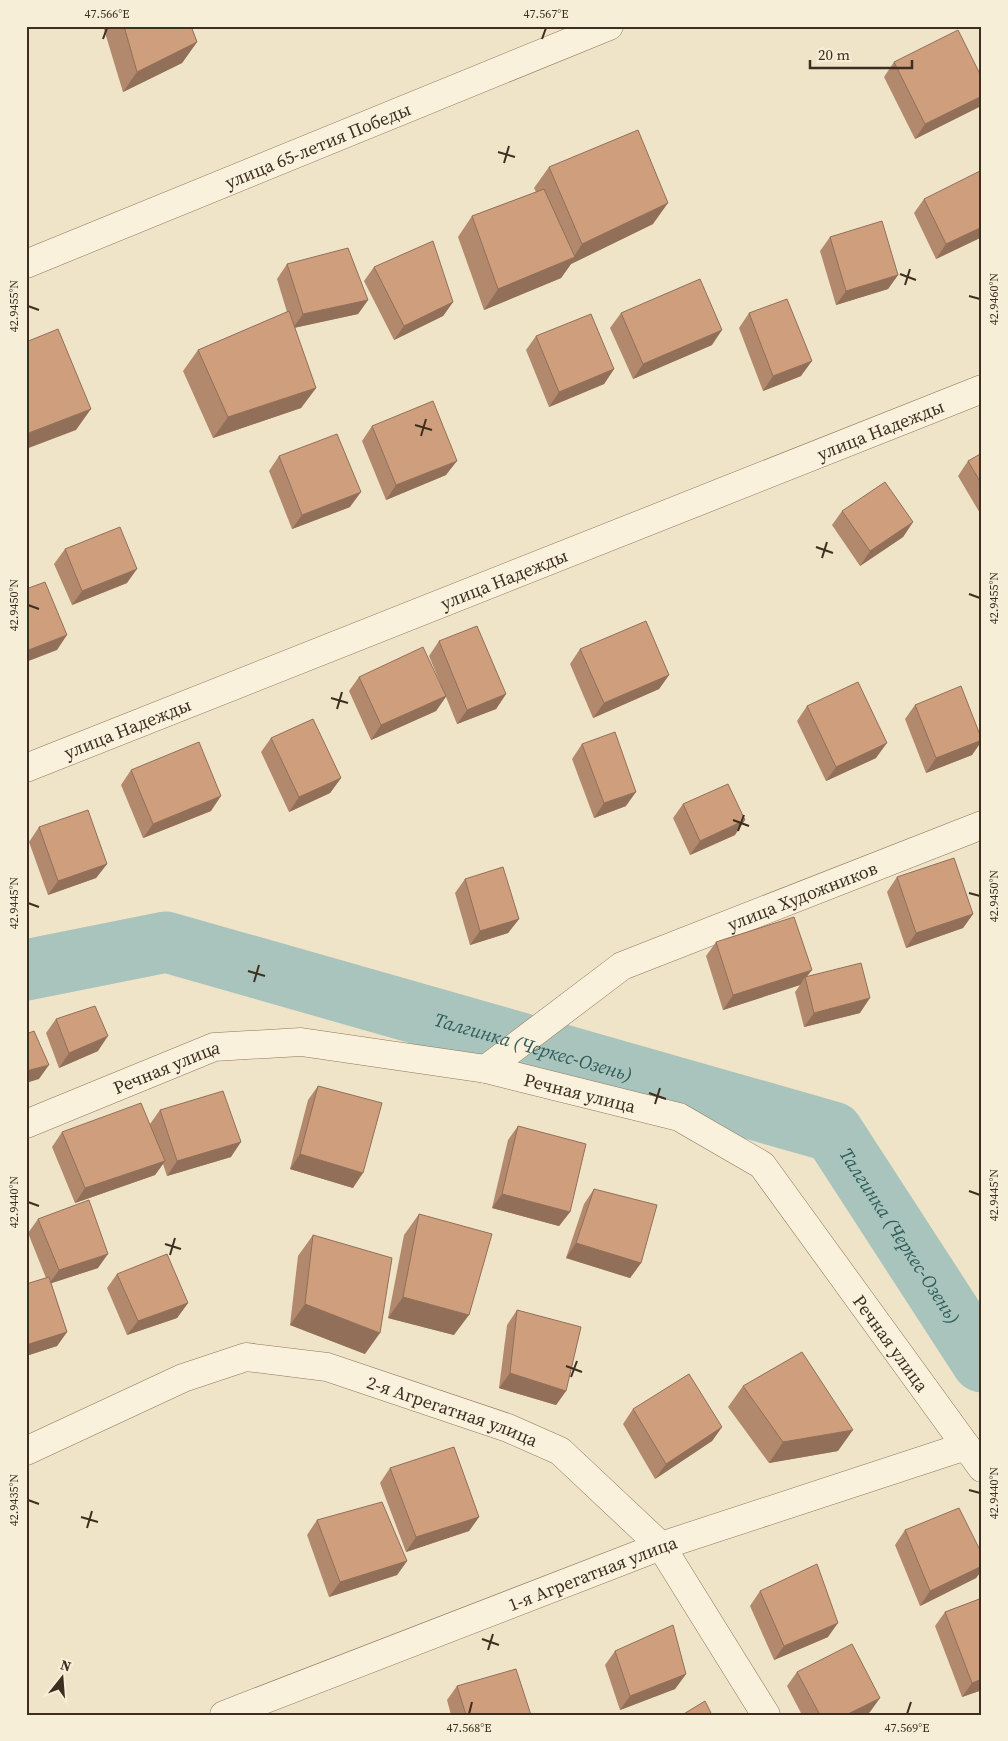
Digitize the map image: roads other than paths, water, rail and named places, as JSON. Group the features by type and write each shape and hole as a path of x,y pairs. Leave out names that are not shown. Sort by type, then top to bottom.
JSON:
{"street":[{"name":"улица 65-летия Победы","path":"26,264 609,26"},
{"name":"улица Надежды","path":"26,768 982,389"},
{"name":"улица Художников","path":"486,1069 622,966 982,824"},
{"name":"Речная улица","path":"26,1124 214,1048 301,1042 486,1069 679,1117 762,1164 982,1468"},
{"name":"2-я Агрегатная улица","path":"26,1451 183,1378 246,1357 327,1367 508,1428 560,1451 661,1546 766,1715"},
{"name":"1-я Агрегатная улица","path":"224,1715 661,1546 966,1446"}],"waterway":[{"name":"Талгинка (Черкес-Озень)","path":"26,970 166,942 833,1132 982,1362"}]}
